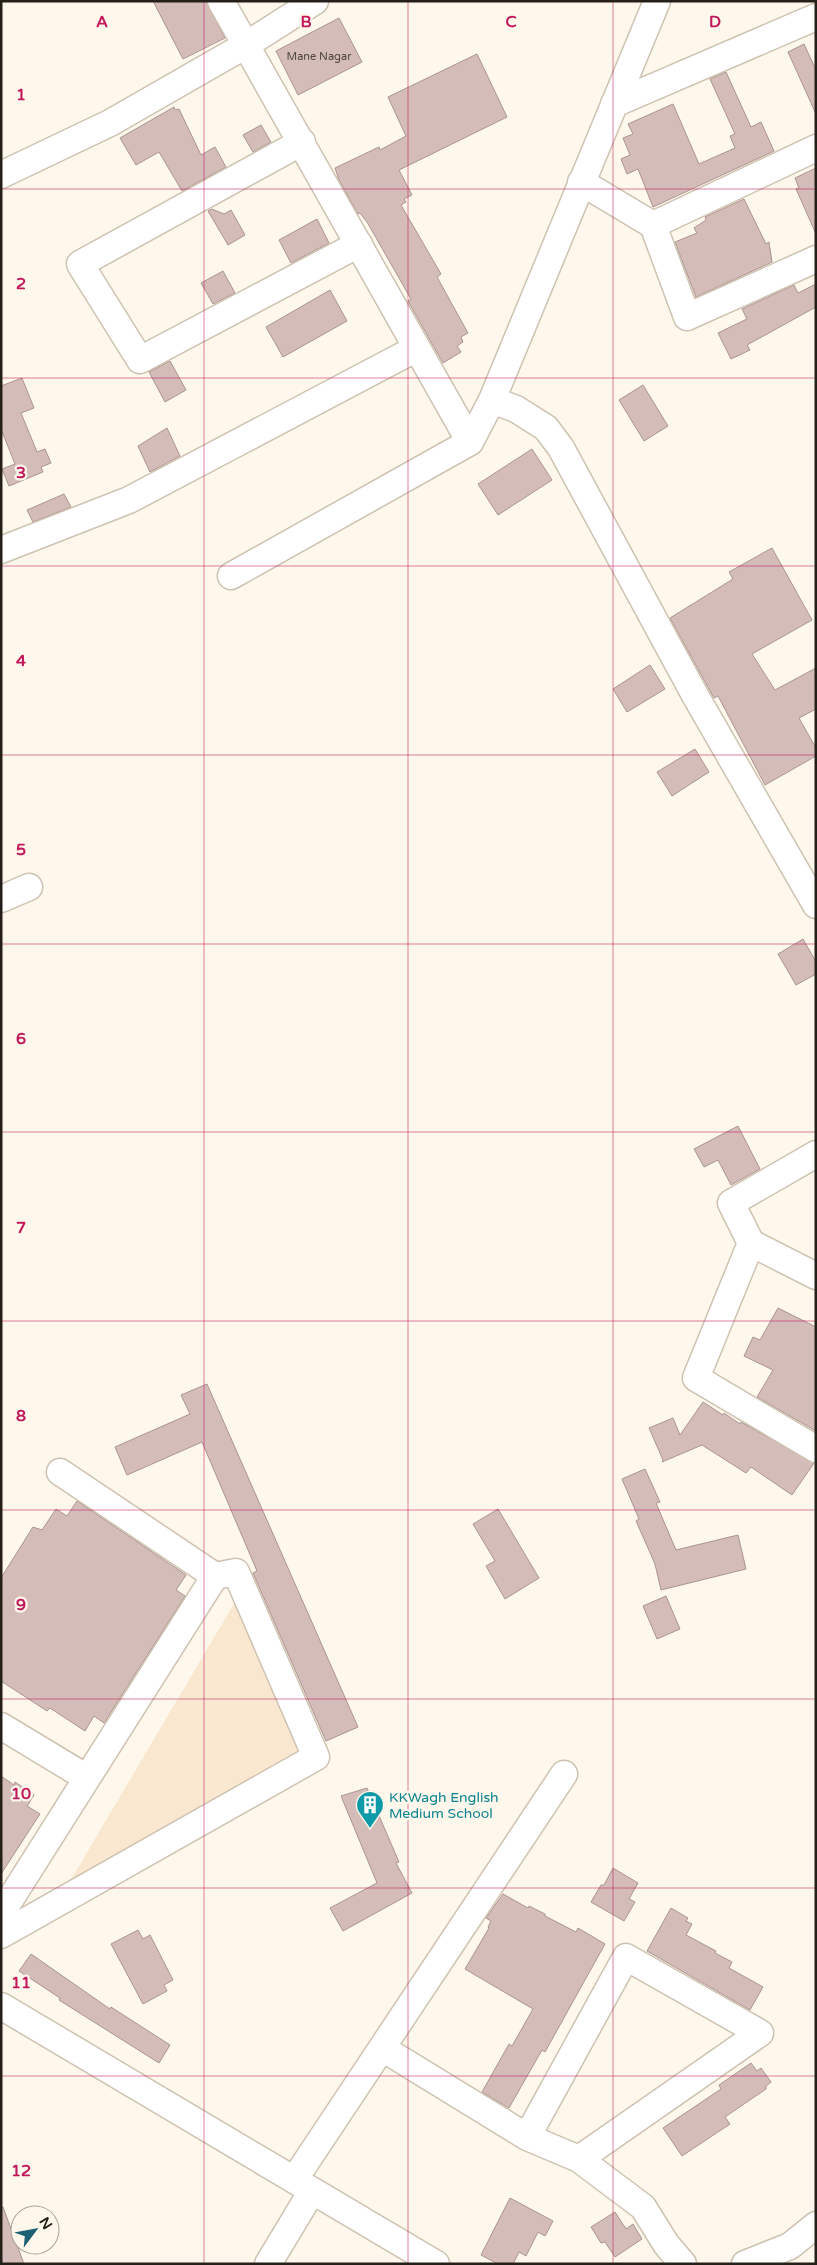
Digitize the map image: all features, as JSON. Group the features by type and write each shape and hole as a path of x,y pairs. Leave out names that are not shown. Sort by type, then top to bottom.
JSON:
{"street":[{"path":"221,1 470,442"},
{"path":"1,175 110,123 246,45 314,1"},
{"path":"231,576 470,442 492,400 657,1"},
{"path":"614,104 816,17"},
{"path":"302,142 80,264 140,360 359,244"},
{"path":"653,225 816,148"},
{"path":"581,182 653,225 687,317 816,259"},
{"path":"1,550 129,500 417,348"},
{"path":"492,400 516,409 546,428 561,448 592,501 696,697 816,906"},
{"path":"1,899 29,887"},
{"path":"816,1154 731,1203 751,1243 816,1276"},
{"path":"751,1243 696,1378 816,1449"},
{"path":"1,1936 316,1757 236,1572 215,1576 60,1472"},
{"path":"1,1914 215,1576"},
{"path":"1,1726 87,1778"},
{"path":"268,2264 303,2185 382,2048 564,1774"},
{"path":"528,2137 626,1957 760,2033 579,2158"},
{"path":"1,2006 436,2264"},
{"path":"382,2048 528,2137 579,2158 643,2207 666,2244 683,2264"},
{"path":"745,2264 790,2246 816,2225"}],"shaded area":[{"path":"245,1585 316,1757 63,1893"}],"building":[{"path":"153,1 206,1 225,38 183,59"},
{"path":"339,18 362,62 298,95 276,51"},
{"path":"804,44 816,70 816,114 788,52"},
{"path":"477,54 507,117 399,170 412,195 404,199 406,202 401,205 441,274 437,277 468,333 461,337 463,342 457,346 461,352 443,363 408,301 411,299 367,222 360,213 358,214 339,180 335,168 379,147 380,150 406,136 388,97"},
{"path":"726,72 751,127 761,122 774,151 653,207 638,169 627,174 621,159 630,155 623,138 633,134 628,124 673,104 699,164 735,148 730,136 735,134 710,79"},
{"path":"174,107 175,110 179,109 201,155 215,147 226,167 182,191 159,152 136,165 120,138"},
{"path":"261,125 271,142 253,152 243,135"},
{"path":"816,168 816,234 796,189 799,188 795,178"},
{"path":"744,199 766,244 769,242 772,262 696,297 675,242 697,233 694,228 706,220 705,217"},
{"path":"212,209 224,214 231,210 245,235 228,245 208,211"},
{"path":"317,219 329,243 291,263 279,240"},
{"path":"223,271 235,293 213,304 201,283"},
{"path":"816,284 816,307 747,345 750,350 731,359 718,333 747,319 742,309 794,285 798,293"},
{"path":"330,290 347,321 283,357 266,327"},
{"path":"170,361 186,390 165,402 149,372"},
{"path":"22,378 34,408 21,413 37,452 45,449 51,463 41,467 43,472 9,486 2,469 15,464 1,429 1,386"},
{"path":"643,385 668,426 644,441 619,400"},
{"path":"167,428 180,456 150,472 138,446"},
{"path":"532,449 552,480 498,515 478,484"},
{"path":"64,494 71,507 33,522 27,510"},
{"path":"772,548 812,620 752,654 775,690 816,668 816,709 799,718 816,748 816,756 765,785 718,696 714,698 670,618 733,579 729,572"},
{"path":"650,665 665,689 627,712 613,689"},
{"path":"695,749 709,772 672,796 657,772"},
{"path":"803,939 816,962 816,974 796,985 778,954"},
{"path":"738,1126 760,1169 731,1185 718,1160 704,1167 694,1149"},
{"path":"778,1308 816,1327 816,1431 757,1397 773,1370 744,1356 753,1337 760,1340"},
{"path":"207,1384 358,1727 326,1741 253,1573 257,1571 202,1442 127,1475 115,1447 190,1414 181,1395"},
{"path":"703,1402 723,1415 724,1413 740,1424 741,1422 814,1463 792,1495 751,1467 746,1473 702,1445 662,1462 663,1460 649,1428 673,1418 680,1435"},
{"path":"645,1469 660,1502 656,1503 676,1550 738,1535 746,1569 661,1590 655,1564 636,1521 639,1519 622,1479"},
{"path":"77,1501 186,1575 176,1590 185,1596 104,1723 94,1716 85,1731 50,1708 47,1711 1,1681 1,1578 33,1527 42,1530 56,1509 67,1516"},
{"path":"498,1509 539,1578 505,1599 486,1566 495,1561 473,1524"},
{"path":"666,1596 680,1629 657,1639 643,1606"},
{"path":"1,1776 14,1785 15,1782 34,1795 27,1806 40,1814 1,1874"},
{"path":"367,1788 399,1862 396,1863 412,1893 343,1931 330,1908 377,1883 341,1796"},
{"path":"613,1868 638,1883 629,1899 635,1902 624,1921 591,1902 601,1885 604,1885"},
{"path":"503,1894 528,1908 529,1906 545,1914 545,1916 576,1932 578,1928 605,1944 545,2052 542,2050 509,2108 482,2092 509,2044 512,2046 533,2009 465,1969 489,1928 491,1921 486,1918"},
{"path":"671,1908 688,1918 686,1921 692,1924 686,1935 716,1951 715,1953 732,1962 729,1968 763,1987 750,2010 647,1951"},
{"path":"138,1930 143,1939 150,1935 173,1980 164,1985 167,1991 143,2004 111,1944"},
{"path":"31,1954 110,2009 111,2007 170,2045 159,2063 59,2000 60,1998 19,1971"},
{"path":"751,2063 757,2071 761,2068 771,2082 766,2086 766,2089 725,2117 730,2124 682,2156 663,2128 721,2089 719,2085"},
{"path":"510,2198 553,2221 545,2236 538,2232 526,2256 519,2252 513,2264 498,2264 481,2255"},
{"path":"1,2207 3,2207 10,2226 10,2255 21,2255 24,2264 1,2264"},
{"path":"615,2212 626,2229 633,2224 642,2239 615,2257 605,2242 601,2243 591,2227"}],"place":[{"name":"KKWagh English Medium School","path":"370,1829"}]}
